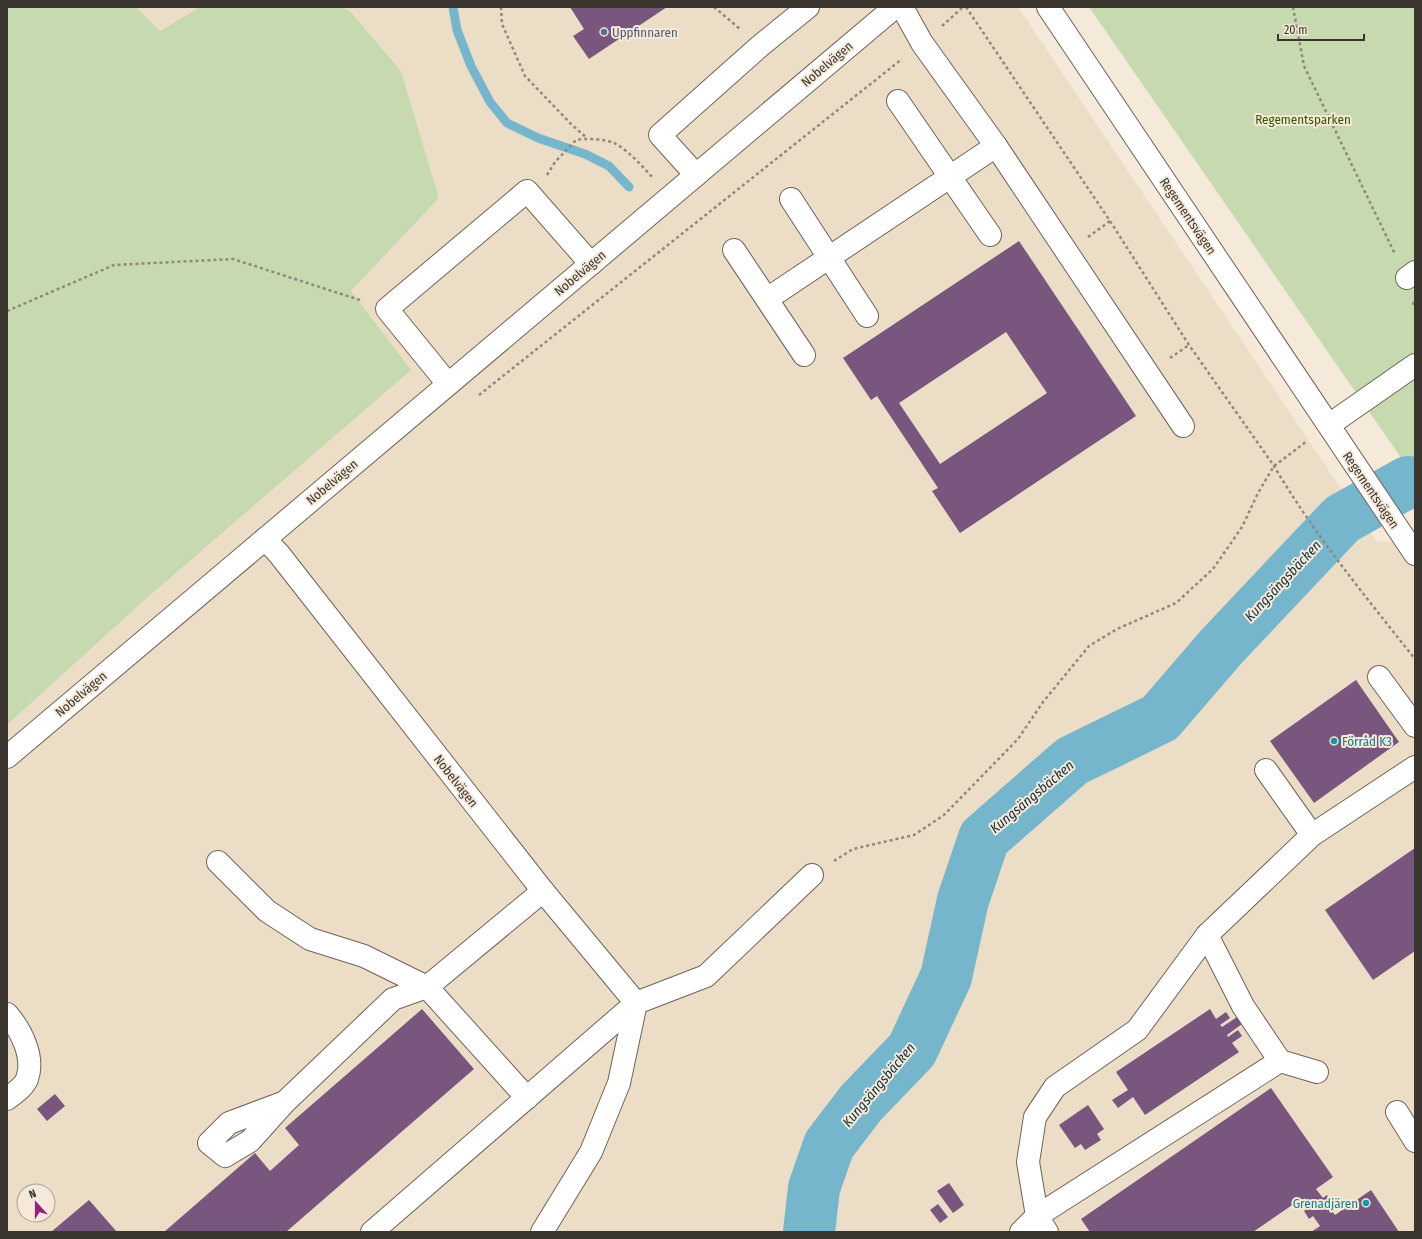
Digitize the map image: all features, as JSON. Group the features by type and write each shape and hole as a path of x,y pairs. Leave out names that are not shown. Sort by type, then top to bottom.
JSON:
{"street":[{"path":"696,175 660,134 760,46 808,7"},
{"name":"Nobelvägen","path":"7,757 895,7"},
{"path":"902,7 922,43 996,146 1183,426"},
{"name":"Regementsvägen","path":"1048,7 1415,554"},
{"path":"898,101 990,235"},
{"path":"767,299 996,146"},
{"path":"448,384 387,309 527,191 591,264"},
{"path":"791,199 866,316"},
{"path":"734,250 804,355"},
{"path":"1328,425 1415,365"},
{"name":"Nobelvägen","path":"265,539 543,891 636,1003"},
{"path":"1379,677 1415,726"},
{"path":"1042,1224 1028,1162 1035,1117 1055,1087 1137,1030 1207,935 1312,835 1415,767"},
{"path":"1266,770 1312,835"},
{"path":"218,862 267,910 310,939 364,956 427,987 527,1098"},
{"path":"372,1232 636,1003 706,976 812,874"},
{"path":"285,1102 393,999 427,987 543,891"},
{"path":"1207,935 1243,1006 1280,1060 1317,1072"},
{"path":"542,1232 591,1152 619,1083 636,1003"},
{"path":"7,1014 15,1022 26,1046 29,1064 27,1080 16,1092 7,1098"},
{"path":"1021,1232 1042,1224 1280,1060"},
{"path":"1397,1112 1415,1141"}],"path":[{"path":"501,7 502,24 525,76 572,126 588,138"},
{"path":"714,7 760,46"},
{"path":"478,396 922,43 963,7"},
{"path":"966,7 1110,221 1189,345 1274,466 1285,485 1349,576 1415,659"},
{"path":"1293,7 1304,66 1360,183 1411,275 1415,308"},
{"path":"555,162 576,140 588,138 616,144 638,161 670,196"},
{"path":"7,311 114,265 234,259 387,309"},
{"path":"812,874 853,850 914,835 944,815 1018,739 1044,702 1090,646 1117,629 1176,603 1213,569 1242,527 1258,493 1274,466 1328,425"}],"shaded area":[{"path":"136,7 200,7 160,31"},
{"path":"342,7 1018,7 1376,541 1415,543 1415,1232 7,1232 7,725 149,596 351,291 439,198 401,71 350,11"}],"green space":[{"path":"7,7 136,7 160,31 200,7 342,7 350,11 401,71 439,198 351,291 411,370 149,596 7,725"},
{"name":"Regementsparken","path":"1089,7 1415,7 1415,478"}],"building":[{"name":"Uppfinnaren","path":"570,7 667,7 589,59 573,36 584,29"},
{"path":"1019,241 1136,416 960,533 932,491 938,488 877,396 871,400 843,358","holes":["1006,332 1047,393 940,464 899,403"]},
{"name":"Förråd K3","path":"1356,680 1399,742 1314,803 1270,741"},
{"path":"1415,848 1415,951 1373,980 1325,910"},
{"path":"422,1009 474,1069 286,1232 164,1232 255,1153 270,1171 299,1145 285,1128"},
{"path":"1210,1009 1216,1019 1226,1012 1230,1018 1220,1025 1222,1027 1237,1017 1242,1024 1227,1035 1228,1037 1238,1030 1242,1036 1232,1043 1239,1052 1145,1115 1133,1097 1118,1108 1112,1100 1128,1090 1116,1072"},
{"path":"1271,1088 1333,1177 1316,1189 1323,1198 1327,1195 1332,1203 1328,1206 1335,1215 1371,1190 1399,1232 1311,1232 1320,1226 1313,1216 1309,1219 1304,1211 1308,1208 1301,1199 1253,1232 1090,1232 1081,1219"},
{"path":"55,1094 65,1106 47,1121 37,1109"},
{"path":"1088,1105 1104,1129 1097,1134 1101,1140 1085,1150 1081,1144 1075,1148 1059,1125"},
{"path":"949,1183 964,1205 953,1213 937,1191"},
{"path":"89,1200 117,1232 51,1232"},
{"path":"938,1204 948,1217 940,1223 930,1210"}],"waterway":[{"path":"453,7 457,30 471,66 490,102 507,123 538,138 585,154 609,166 629,187"},
{"name":"Kungsängsbäcken","path":"809,1232 814,1188 829,1145 861,1103 912,1050 946,977 963,900 984,838 1072,761 1160,718 1222,646 1342,519 1408,482 1415,483"}],"place":[{"name":"Uppfinnaren","path":"604,32"},
{"name":"Förråd K3","path":"1334,741"},
{"name":"Grenadjären","path":"1366,1203"}]}
